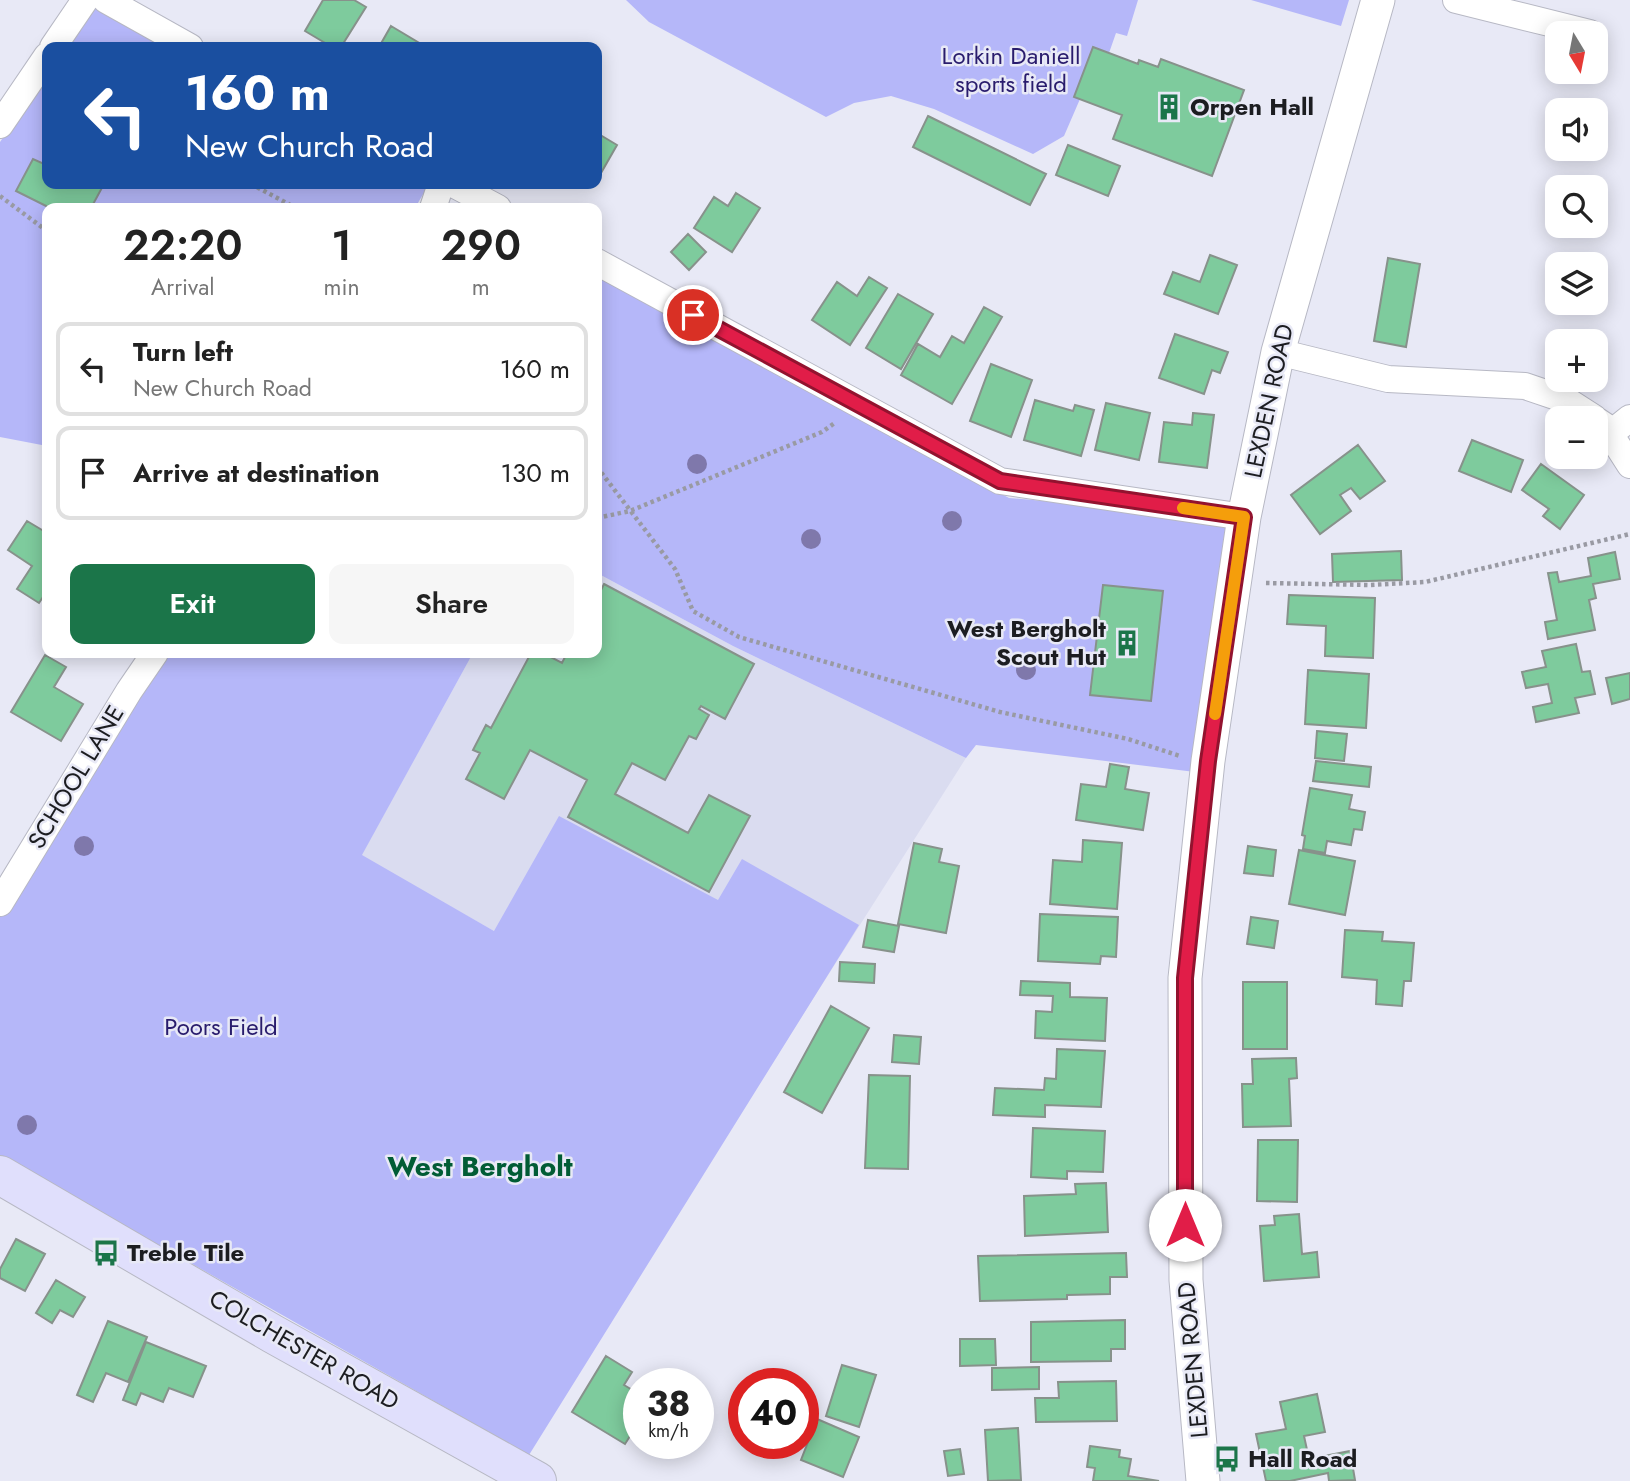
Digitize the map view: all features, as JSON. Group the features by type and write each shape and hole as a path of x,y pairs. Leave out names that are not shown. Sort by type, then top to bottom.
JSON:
{"main road":[{"name":"COLCHESTER ROAD","path":"0,1175 273,1334 537,1481"}],"street":[{"path":"56,42 85,0"},
{"path":"106,0 181,42"},
{"name":"LEXDEN ROAD","path":"1203,1481 1186,1280 1185,978 1208,761 1244,517 1278,352 1378,0"},
{"path":"1456,0 1545,22"},
{"path":"0,125 42,63"},
{"path":"462,189 489,203"},
{"path":"602,265 1000,481 1244,517"},
{"path":"1278,352 1388,379 1525,386 1577,406"},
{"path":"1608,422 1630,465"},
{"name":"SCHOOL LANE","path":"0,903 152,658"}],"path":[{"path":"260,189 287,203"},
{"path":"0,196 42,227"},
{"path":"602,517 630,511 822,432 860,406"},
{"path":"602,474 675,569 693,611 739,637 1000,712 1128,739 1185,758 1208,761"},
{"path":"1233,582 1370,585 1425,582 1630,534"}],"shaded area":[{"path":"602,576 733,646 966,758 764,1076 494,931 361,856 470,658 602,658"}],"green space":[{"name":"Lorkin Daniell sports field","path":"626,0 1138,0 1127,36 1116,33 1109,53 1093,47 1075,97 1080,99 1064,136 1033,154 934,109 891,96 854,103 826,117 649,22"},
{"path":"1251,0 1349,0 1341,26"},
{"path":"95,6 164,42 70,42"},
{"path":"42,81 42,189 426,189 418,203 42,203 42,445 0,437 0,142"},
{"path":"602,277 1009,498 1235,518 1195,772 976,745 966,758 733,646 602,576"},
{"name":"Poors Field","path":"165,658 470,658 362,855 494,931 559,816 718,900 742,859 859,925 529,1455 0,1155 0,917"}],"building":[{"path":"323,0 354,0 366,7 344,42 324,42 305,31"},
{"path":"391,26 418,42 382,42"},
{"name":"Orpen Hall","path":"1093,47 1138,64 1139,60 1158,67 1161,59 1244,90 1212,176 1113,139 1122,115 1074,97"},
{"path":"928,116 1046,174 1030,205 913,147"},
{"path":"602,136 617,145 602,171"},
{"path":"1068,145 1120,166 1108,196 1056,175"},
{"path":"33,159 42,163 42,189 101,189 94,203 42,204 16,191"},
{"path":"736,193 760,208 732,252 694,228 714,197 728,206"},
{"path":"688,234 706,252 689,270 671,252"},
{"path":"1210,255 1237,265 1218,314 1164,294 1173,272 1200,282"},
{"path":"1388,258 1420,264 1406,347 1374,341"},
{"path":"869,277 887,288 850,345 812,320 837,282 857,296"},
{"path":"898,294 933,314 901,369 866,348"},
{"path":"984,307 1002,317 952,404 901,375 918,344 940,357 952,336 964,343"},
{"path":"1175,334 1228,352 1220,373 1212,370 1204,394 1159,378"},
{"path":"991,364 1032,380 1011,437 970,421"},
{"path":"1035,400 1073,411 1075,405 1094,410 1081,456 1024,440"},
{"path":"1106,403 1150,413 1139,460 1095,450"},
{"path":"1193,413 1214,415 1207,468 1159,462 1164,422 1192,425"},
{"path":"1472,440 1523,460 1511,492 1459,471"},
{"path":"1358,445 1385,481 1360,499 1351,488 1340,495 1351,511 1320,534 1291,495"},
{"path":"1541,464 1584,495 1560,529 1543,516 1549,509 1522,490"},
{"path":"27,521 42,530 42,598 39,603 17,589 32,566 8,550"},
{"path":"1401,551 1402,580 1333,582 1332,554"},
{"path":"1615,552 1620,579 1593,584 1596,598 1589,600 1595,630 1548,639 1545,622 1557,620 1548,573 1557,572 1559,582 1591,576 1588,558"},
{"path":"604,584 754,664 725,719 701,706 699,709 709,715 696,739 689,736 665,780 632,763 615,794 688,833 709,795 750,816 709,892 568,817 587,780 530,750 504,799 466,779 480,753 473,750 486,725 491,728 528,658 552,658 562,663 564,658 602,658"},
{"name":"West Bergholt Scout Hut","path":"1103,585 1163,591 1151,701 1090,695"},
{"path":"1289,595 1375,598 1373,658 1325,656 1326,626 1287,624"},
{"path":"1576,644 1582,672 1590,671 1595,694 1575,698 1579,713 1536,722 1533,707 1552,703 1548,684 1526,688 1522,672 1546,667 1542,651"},
{"path":"43,658 50,658 66,667 54,687 83,704 61,741 11,712"},
{"path":"1308,670 1369,674 1366,728 1305,724"},
{"path":"1630,673 1630,699 1612,704 1606,678"},
{"path":"1317,731 1347,734 1344,761 1315,758"},
{"path":"1316,761 1371,767 1369,787 1313,781"},
{"path":"1110,764 1129,767 1125,789 1149,793 1143,830 1076,820 1081,784 1106,787"},
{"path":"1310,788 1352,795 1349,809 1365,812 1362,830 1354,829 1351,845 1327,841 1325,853 1303,849 1305,836 1302,835"},
{"path":"1083,840 1122,843 1117,909 1050,904 1053,860 1082,862"},
{"path":"914,843 942,849 939,862 959,866 946,933 898,924"},
{"path":"1248,846 1276,850 1273,876 1244,873"},
{"path":"1299,850 1355,861 1345,915 1289,904"},
{"path":"1040,914 1118,917 1116,957 1101,956 1100,964 1038,961"},
{"path":"1251,917 1278,921 1274,948 1247,944"},
{"path":"868,920 899,926 894,952 863,947"},
{"path":"1345,930 1383,932 1382,941 1414,943 1411,981 1404,981 1402,1006 1376,1004 1377,980 1342,977"},
{"path":"840,962 875,964 874,983 839,981"},
{"path":"1021,981 1070,983 1070,997 1107,998 1105,1041 1035,1038 1036,1011 1052,1012 1053,996 1020,995"},
{"path":"1243,982 1287,982 1287,1049 1243,1049"},
{"path":"831,1006 869,1028 822,1113 784,1092"},
{"path":"894,1035 921,1037 919,1064 892,1062"},
{"path":"1057,1049 1105,1051 1101,1107 1045,1105 1045,1117 993,1115 995,1088 1044,1090 1045,1078 1056,1079"},
{"path":"1296,1058 1297,1078 1289,1079 1291,1126 1243,1127 1242,1084 1253,1084 1252,1059"},
{"path":"869,1075 910,1076 908,1169 865,1168"},
{"path":"1033,1128 1105,1131 1103,1172 1067,1171 1067,1179 1031,1177"},
{"path":"1258,1140 1298,1140 1297,1202 1257,1201"},
{"path":"1106,1183 1108,1232 1025,1236 1024,1196 1076,1194 1075,1184"},
{"path":"1299,1214 1302,1254 1317,1252 1319,1277 1264,1281 1260,1226 1275,1225 1274,1216"},
{"path":"16,1239 45,1254 25,1291 0,1278 0,1269"},
{"path":"1126,1253 1127,1277 1110,1277 1110,1294 1067,1295 1067,1299 980,1301 978,1256"},
{"path":"56,1280 85,1297 73,1317 60,1310 52,1323 36,1313"},
{"path":"1125,1320 1125,1349 1111,1349 1111,1361 1031,1362 1031,1322"},
{"path":"108,1321 147,1337 128,1382 106,1373 93,1402 77,1395"},
{"path":"960,1339 995,1339 996,1365 960,1366"},
{"path":"146,1342 206,1366 193,1397 169,1388 163,1402 141,1393 136,1405 123,1400"},
{"path":"606,1356 626,1368 623,1368 623,1443 572,1412"},
{"path":"842,1365 876,1375 859,1427 826,1416"},
{"path":"1039,1367 1039,1389 992,1390 992,1368"},
{"path":"1116,1381 1117,1421 1036,1422 1035,1398 1059,1398 1058,1382"},
{"path":"1317,1394 1325,1432 1304,1436 1309,1459 1350,1451 1355,1480 1329,1481 1328,1473 1290,1481 1266,1481 1256,1434 1286,1429 1280,1402"},
{"path":"819,1420 859,1437 843,1477 801,1460 819,1459"},
{"path":"1018,1428 1021,1480 988,1481 985,1430"},
{"path":"1090,1446 1120,1450 1119,1457 1131,1459 1128,1476 1159,1481 1093,1481 1095,1468 1087,1467"},
{"path":"960,1449 964,1474 948,1476 944,1451"}],"slow traffic":[{"path":"1183,508 1244,517 1215,714"}],"place":[{"name":"Orpen Hall","path":"1169,107"},
{"name":"West Bergholt Scout Hut","path":"1127,643"},
{"name":"Treble Tile","path":"106,1253"},
{"name":"Hall Road","path":"1227,1459"}],"district":[{"name":"West Bergholt","path":"480,1166"}],"route":[{"path":"693,315 1000,481 1244,517 1208,761 1185,978 1185,1225"}]}
